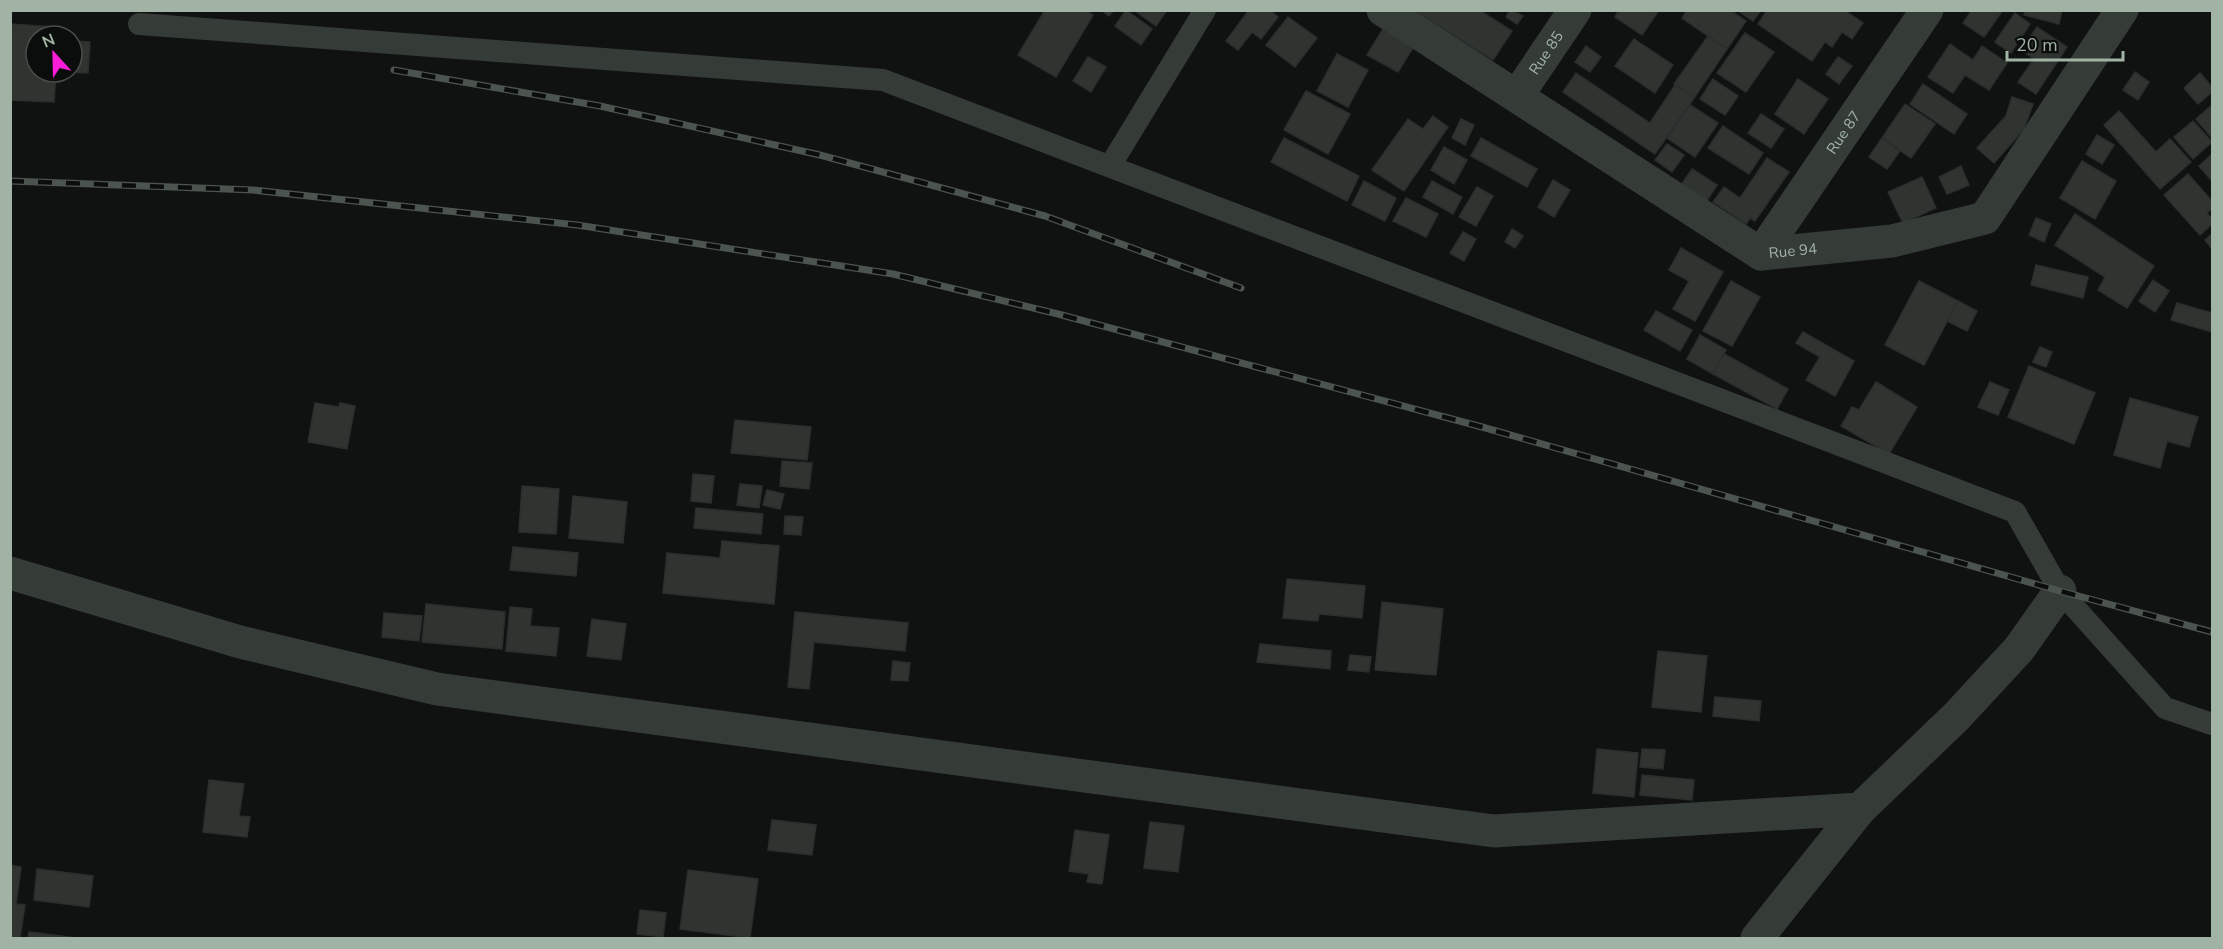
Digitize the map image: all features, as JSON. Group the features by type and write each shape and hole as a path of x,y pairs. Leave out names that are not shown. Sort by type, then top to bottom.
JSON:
{"street":[{"name":"Rue 94","path":"1383,10 1761,254 1892,241 1985,218 2122,10"},
{"name":"Rue 85","path":"1517,96 1575,10"},
{"name":"Rue 87","path":"1761,254 1927,10"},
{"path":"10,573 240,642 437,689 1494,831 1860,809"},
{"path":"1757,939 1860,809 1956,717 2019,649 2060,591"}],"lane":[{"path":"1110,166 1205,10"},
{"path":"139,24 883,80 2015,512 2060,591 2165,708 2212,723"}],"building":[{"path":"1045,10 1085,10 1093,15 1056,77 1018,55"},
{"path":"1101,10 1114,10 1109,16"},
{"path":"1126,10 1152,29 1141,45 1115,26"},
{"path":"1134,10 1167,10 1156,26"},
{"path":"1249,10 1270,10 1278,17 1261,39 1252,32 1238,50 1226,41"},
{"path":"1413,10 1479,10 1512,31 1493,60"},
{"path":"1510,10 1523,16 1517,24 1506,17"},
{"path":"1619,10 1659,10 1642,35 1615,17"},
{"path":"1687,10 1730,10 1746,21 1727,49 1682,18"},
{"path":"1737,10 1761,10 1753,21"},
{"path":"1767,10 1844,10 1863,23 1852,39 1842,32 1832,47 1825,42 1812,61 1758,24"},
{"path":"1972,10 2003,10 1984,37 1963,23"},
{"path":"2025,10 2062,10 2059,24 2024,15"},
{"path":"2015,13 2030,24 2011,53 1995,42"},
{"path":"1288,17 1317,38 1295,67 1266,45"},
{"path":"10,24 24,25 24,84 55,84 54,102 10,100"},
{"path":"2037,27 2067,47 2036,94 2018,82 2034,59 2021,50"},
{"path":"1383,29 1414,46 1398,72 1367,55"},
{"path":"1745,33 1774,52 1746,92 1717,73"},
{"path":"1708,36 1727,49 1694,98 1674,84"},
{"path":"1634,39 1673,65 1655,93 1615,66"},
{"path":"84,42 90,42 88,73 84,73"},
{"path":"1950,44 1973,60 1982,46 2007,63 1989,90 1965,75 1953,93 1928,77"},
{"path":"1586,46 1601,57 1590,72 1575,62"},
{"path":"1337,54 1368,70 1348,107 1317,91"},
{"path":"1088,57 1106,67 1091,92 1073,81"},
{"path":"1838,57 1852,66 1839,84 1826,74"},
{"path":"2135,72 2149,82 2138,100 2123,90"},
{"path":"1576,73 1650,123 1675,85 1694,98 1655,154 1563,92"},
{"path":"2200,73 2212,87 2212,92 2198,104 2184,88"},
{"path":"1713,79 1738,96 1725,115 1700,99"},
{"path":"1798,79 1828,99 1804,134 1775,114"},
{"path":"1923,84 1967,114 1954,134 1910,104"},
{"path":"1306,91 1350,114 1328,154 1284,130"},
{"path":"2012,97 2033,104 2024,129 1994,163 1977,148 2006,116"},
{"path":"1905,104 1935,124 1911,158 1882,138"},
{"path":"1690,105 1718,123 1695,157 1667,138"},
{"path":"2212,105 2212,138 2196,119"},
{"path":"2119,111 2156,152 2170,139 2191,162 2160,189 2104,125"},
{"path":"1761,114 1784,129 1771,148 1748,133"},
{"path":"1433,116 1448,127 1404,191 1372,170 1408,119 1423,129"},
{"path":"1461,119 1474,125 1465,145 1452,138"},
{"path":"2193,121 2212,142 2193,159 2174,137"},
{"path":"1723,126 1763,153 1749,174 1708,148"},
{"path":"2097,135 2114,145 2102,164 2086,154"},
{"path":"1284,138 1359,176 1347,201 1271,162"},
{"path":"1481,138 1537,169 1527,187 1471,156"},
{"path":"1882,138 1900,151 1887,169 1869,157"},
{"path":"1667,144 1684,155 1672,172 1655,160"},
{"path":"1444,147 1467,160 1454,184 1431,170"},
{"path":"2212,154 2212,178 2211,180 2199,166"},
{"path":"1767,158 1789,172 1755,221 1750,218 1746,224 1713,202 1724,187 1740,198"},
{"path":"2082,161 2116,181 2095,219 2060,198"},
{"path":"1961,166 1969,185 1947,194 1939,177"},
{"path":"1692,169 1717,185 1706,202 1681,185"},
{"path":"2188,174 2212,201 2212,209 2207,213 2212,219 2212,224 2200,235 2164,195"},
{"path":"1922,177 1936,208 1903,223 1888,192"},
{"path":"1553,180 1570,190 1554,217 1538,207"},
{"path":"1364,181 1396,198 1385,221 1352,205"},
{"path":"1432,181 1462,197 1453,214 1423,197"},
{"path":"1477,187 1493,196 1476,226 1459,217"},
{"path":"1406,198 1438,214 1426,237 1393,221"},
{"path":"2075,214 2154,266 2127,308 2098,290 2105,277 2055,245"},
{"path":"2036,218 2051,224 2044,242 2029,235"},
{"path":"1512,229 1523,236 1515,248 1505,242"},
{"path":"1463,232 1476,239 1464,261 1450,253"},
{"path":"2212,234 2212,249 2205,240"},
{"path":"1681,248 1723,272 1695,321 1673,309 1689,281 1669,270"},
{"path":"2036,265 2088,277 2083,298 2031,285"},
{"path":"2153,280 2169,291 2155,312 2139,301"},
{"path":"1731,281 1760,297 1732,346 1703,331"},
{"path":"1919,281 1958,301 1924,365 1885,345"},
{"path":"1958,301 1977,311 1967,331 1947,321"},
{"path":"2177,303 2212,313 2212,332 2171,320"},
{"path":"1656,311 1692,330 1680,351 1644,330"},
{"path":"1803,332 1854,361 1835,396 1806,380 1820,357 1796,343"},
{"path":"1700,335 1726,350 1713,374 1687,359"},
{"path":"2040,347 2052,352 2046,367 2033,362"},
{"path":"1724,354 1788,389 1777,409 1713,374"},
{"path":"2029,366 2095,393 2074,444 2008,417"},
{"path":"1876,382 1917,407 1889,454 1841,426 1852,407 1859,410"},
{"path":"1990,382 2009,390 1998,415 1978,407"},
{"path":"2130,398 2198,417 2189,447 2167,441 2160,468 2114,455"},
{"path":"315,403 339,407 340,403 355,406 347,449 308,442"},
{"path":"735,420 811,427 807,460 731,453"},
{"path":"782,461 812,463 809,489 780,486"},
{"path":"693,474 714,476 711,503 691,501"},
{"path":"740,484 762,486 759,508 737,505"},
{"path":"522,486 559,489 556,534 519,532"},
{"path":"767,490 784,494 780,509 763,505"},
{"path":"573,496 627,502 623,543 569,538"},
{"path":"696,508 763,514 761,534 694,528"},
{"path":"785,516 803,517 801,535 784,534"},
{"path":"722,541 779,546 774,604 663,593 667,553 720,558"},
{"path":"513,547 578,553 576,576 510,570"},
{"path":"1287,579 1365,586 1362,618 1319,614 1318,621 1283,618"},
{"path":"1382,602 1443,609 1436,675 1375,670"},
{"path":"426,604 505,612 502,649 422,642"},
{"path":"510,607 532,609 530,626 559,628 556,656 506,651"},
{"path":"795,612 908,623 905,651 814,642 809,689 788,687"},
{"path":"384,613 422,616 419,641 382,637"},
{"path":"592,619 626,624 621,660 587,656"},
{"path":"1260,644 1331,651 1330,669 1257,662"},
{"path":"1658,651 1707,656 1701,712 1652,707"},
{"path":"1350,655 1371,657 1369,672 1348,670"},
{"path":"893,661 910,663 908,681 891,680"},
{"path":"1715,697 1761,701 1759,721 1713,716"},
{"path":"1597,749 1638,753 1634,797 1593,793"},
{"path":"1642,749 1665,750 1663,769 1640,767"},
{"path":"1642,775 1694,780 1692,800 1640,795"},
{"path":"209,780 244,784 239,816 250,817 247,837 203,832"},
{"path":"772,820 816,825 812,855 768,850"},
{"path":"1150,822 1184,826 1178,872 1144,868"},
{"path":"1075,830 1109,835 1102,884 1087,882 1089,874 1069,871"},
{"path":"10,865 21,867 16,904 25,905 20,938 10,938"},
{"path":"37,869 93,876 89,907 34,900"},
{"path":"688,870 758,879 750,938 680,929"},
{"path":"640,910 666,913 663,937 637,934"},
{"path":"29,932 77,938 28,938"}],"railway":[{"path":"394,70 600,106 820,155 1045,216 1241,288"},
{"path":"10,181 253,190 577,225 893,274 1058,314 1482,427 2212,632"}]}
